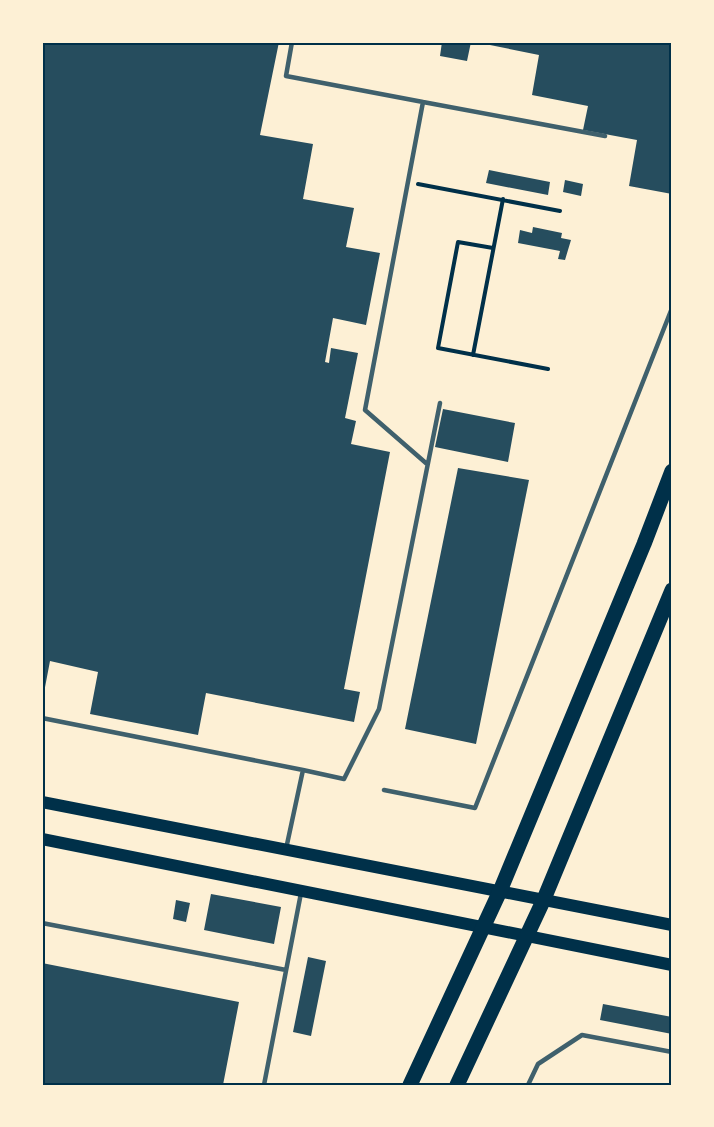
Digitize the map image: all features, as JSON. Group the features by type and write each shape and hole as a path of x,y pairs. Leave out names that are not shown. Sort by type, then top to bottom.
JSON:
{"main road":[{"path":"410,1085 500,891 672,471"},
{"path":"457,1085 544,899 672,590"},
{"path":"42,802 672,925"},
{"path":"42,839 672,965"}],"lane":[{"path":"292,42 286,76 605,135"},
{"path":"423,102 365,410 427,464"},
{"path":"384,790 475,808 672,308"},
{"path":"42,718 344,779 379,709 440,403"},
{"path":"286,849 303,770"},
{"path":"264,1085 302,890"},
{"path":"42,923 286,970"},
{"path":"528,1085 538,1065 582,1035 672,1052"}],"path":[{"path":"409,182 560,210"},
{"path":"473,354 503,199"},
{"path":"493,248 458,242 438,348 548,369"}],"building":[{"path":"42,42 279,42 260,135 313,144 303,199 354,208 346,247 380,253 366,325 333,318 325,362 329,363 331,348 358,353 345,418 356,421 351,444 390,452 344,689 360,692 354,722 206,693 198,735 90,714 98,672 50,661 42,703"},
{"path":"442,42 471,42 467,61 440,56"},
{"path":"475,42 672,42 672,194 629,186 637,140 583,130 588,106 532,95 539,55"},
{"path":"489,170 550,182 548,195 486,183"},
{"path":"565,180 583,184 581,196 563,192"},
{"path":"533,227 562,233 561,238 571,240 565,260 558,259 560,251 518,243 520,230 532,233"},
{"path":"443,409 515,423 508,462 435,447"},
{"path":"458,468 529,480 476,744 405,729"},
{"path":"211,894 281,907 274,944 204,930"},
{"path":"176,900 190,903 186,922 173,919"},
{"path":"308,957 326,961 311,1036 293,1032"},
{"path":"42,963 239,1002 223,1085 42,1085"},
{"path":"603,1004 672,1017 672,1034 600,1020"}]}
